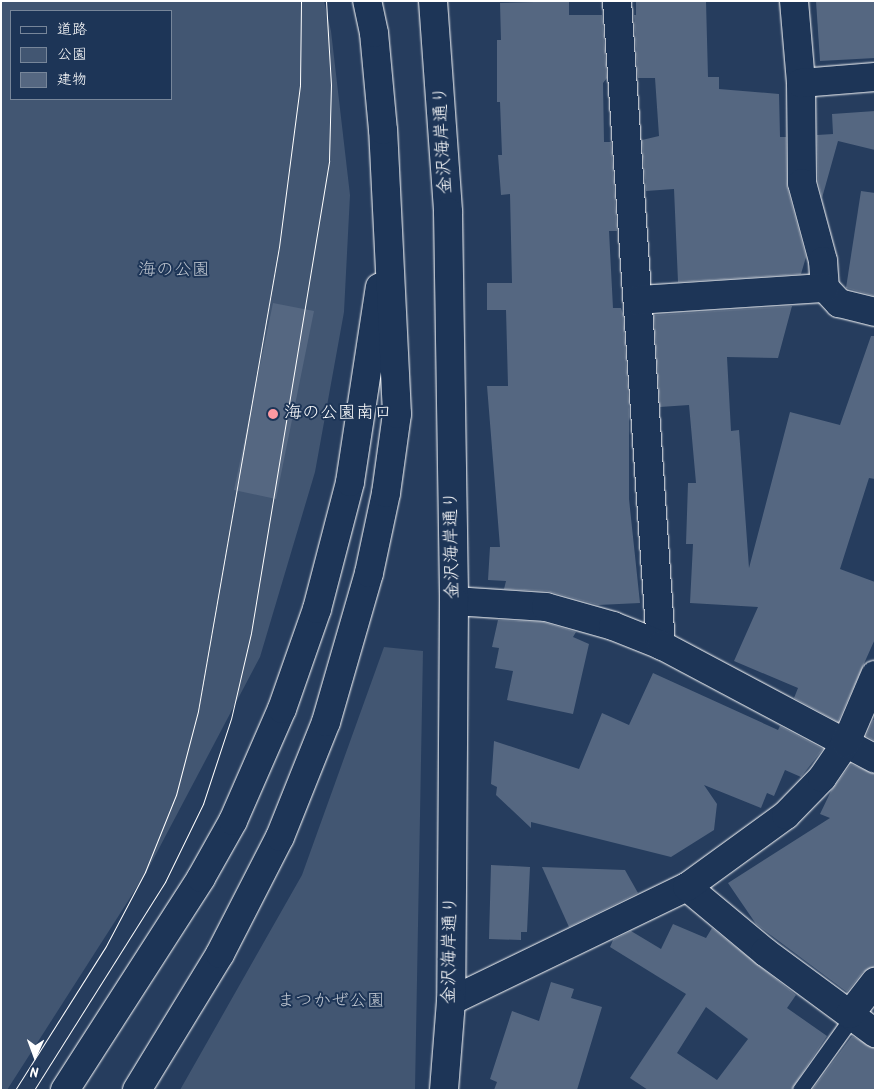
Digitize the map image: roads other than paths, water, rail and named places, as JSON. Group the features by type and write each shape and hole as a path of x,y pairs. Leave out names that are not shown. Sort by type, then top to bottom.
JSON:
{"street":[{"path":"137,1090 220,954 280,837 326,722 358,621 386,493 397,414 389,221 374,33 368,1"},
{"name":"金沢海岸通り","path":"433,1 448,212 454,601 451,1001 444,1090"},
{"path":"617,1 661,645"},
{"path":"794,1 801,84 802,183 823,261 825,288 839,303 875,312"},
{"path":"801,84 875,77"},
{"path":"65,1090 201,878 233,821 282,709 317,609 350,482 389,221"},
{"path":"638,300 825,288"},
{"path":"454,601 546,607 613,626 661,645 875,759"},
{"path":"451,1001 687,887 786,815 822,778 846,743 875,675"},
{"path":"687,887 765,952 875,1033"},
{"path":"852,1015 875,982"}],"lane":[{"path":"800,1090 852,1015"}],"tram line":[{"path":"15,1090 106,946 145,872 176,795 198,711 279,247 300,85 301,1"},
{"path":"34,1090 165,882 203,804 231,719 251,633 329,160 331,85 326,1"}],"place":[{"name":"海の公園南口","path":"273,414"}],"park label":[{"name":"海の公園","path":"174,271"},
{"name":"まつかぜ公園","path":"331,1002"}]}
